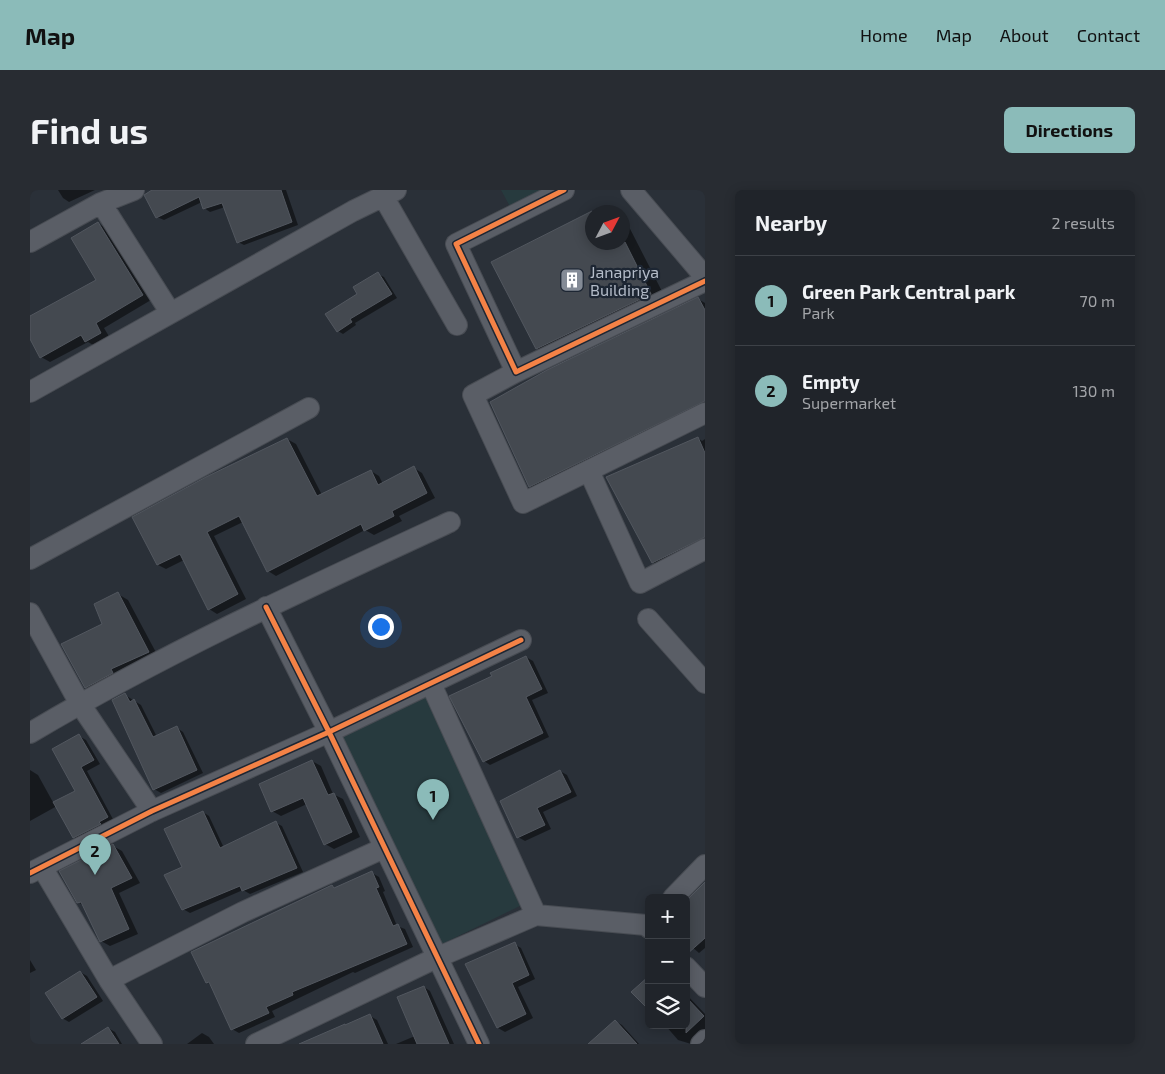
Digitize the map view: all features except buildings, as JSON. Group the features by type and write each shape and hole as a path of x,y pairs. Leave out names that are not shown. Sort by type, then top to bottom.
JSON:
{"street":[{"path":"30,242 101,203 134,190"},
{"path":"516,372 456,244 564,190"},
{"path":"631,190 705,277"},
{"path":"30,392 170,312 390,193 457,325"},
{"path":"101,203 170,312"},
{"path":"705,282 516,372 473,395 523,504 705,413"},
{"path":"30,559 309,408"},
{"path":"589,470 640,582 705,549"},
{"path":"30,734 80,704 266,607 450,522"},
{"path":"266,607 329,732 479,1044"},
{"path":"31,616 80,704 152,811"},
{"path":"648,619 704,680"},
{"path":"152,1044 36,870 152,811 329,732 521,640"},
{"path":"430,684 545,915"},
{"path":"109,980 243,912 384,848"},
{"path":"677,894 705,865"},
{"path":"256,1044 436,958 545,915 645,925"},
{"path":"690,971 705,987"},
{"path":"701,1044 705,1040"}],"green space":[{"path":"501,190 564,190 514,214"},
{"path":"427,693 524,904 442,944 339,736"}],"cycle path":[{"path":"564,190 456,244 516,372 705,281"},
{"path":"266,607 329,732 479,1044"},
{"path":"30,873 152,811 329,732 521,640"}],"place":[{"name":"Janapriya Building","path":"572,280"},
{"name":"Green Park Central park","path":"433,820"},
{"name":"Empty","path":"95,875"}]}
